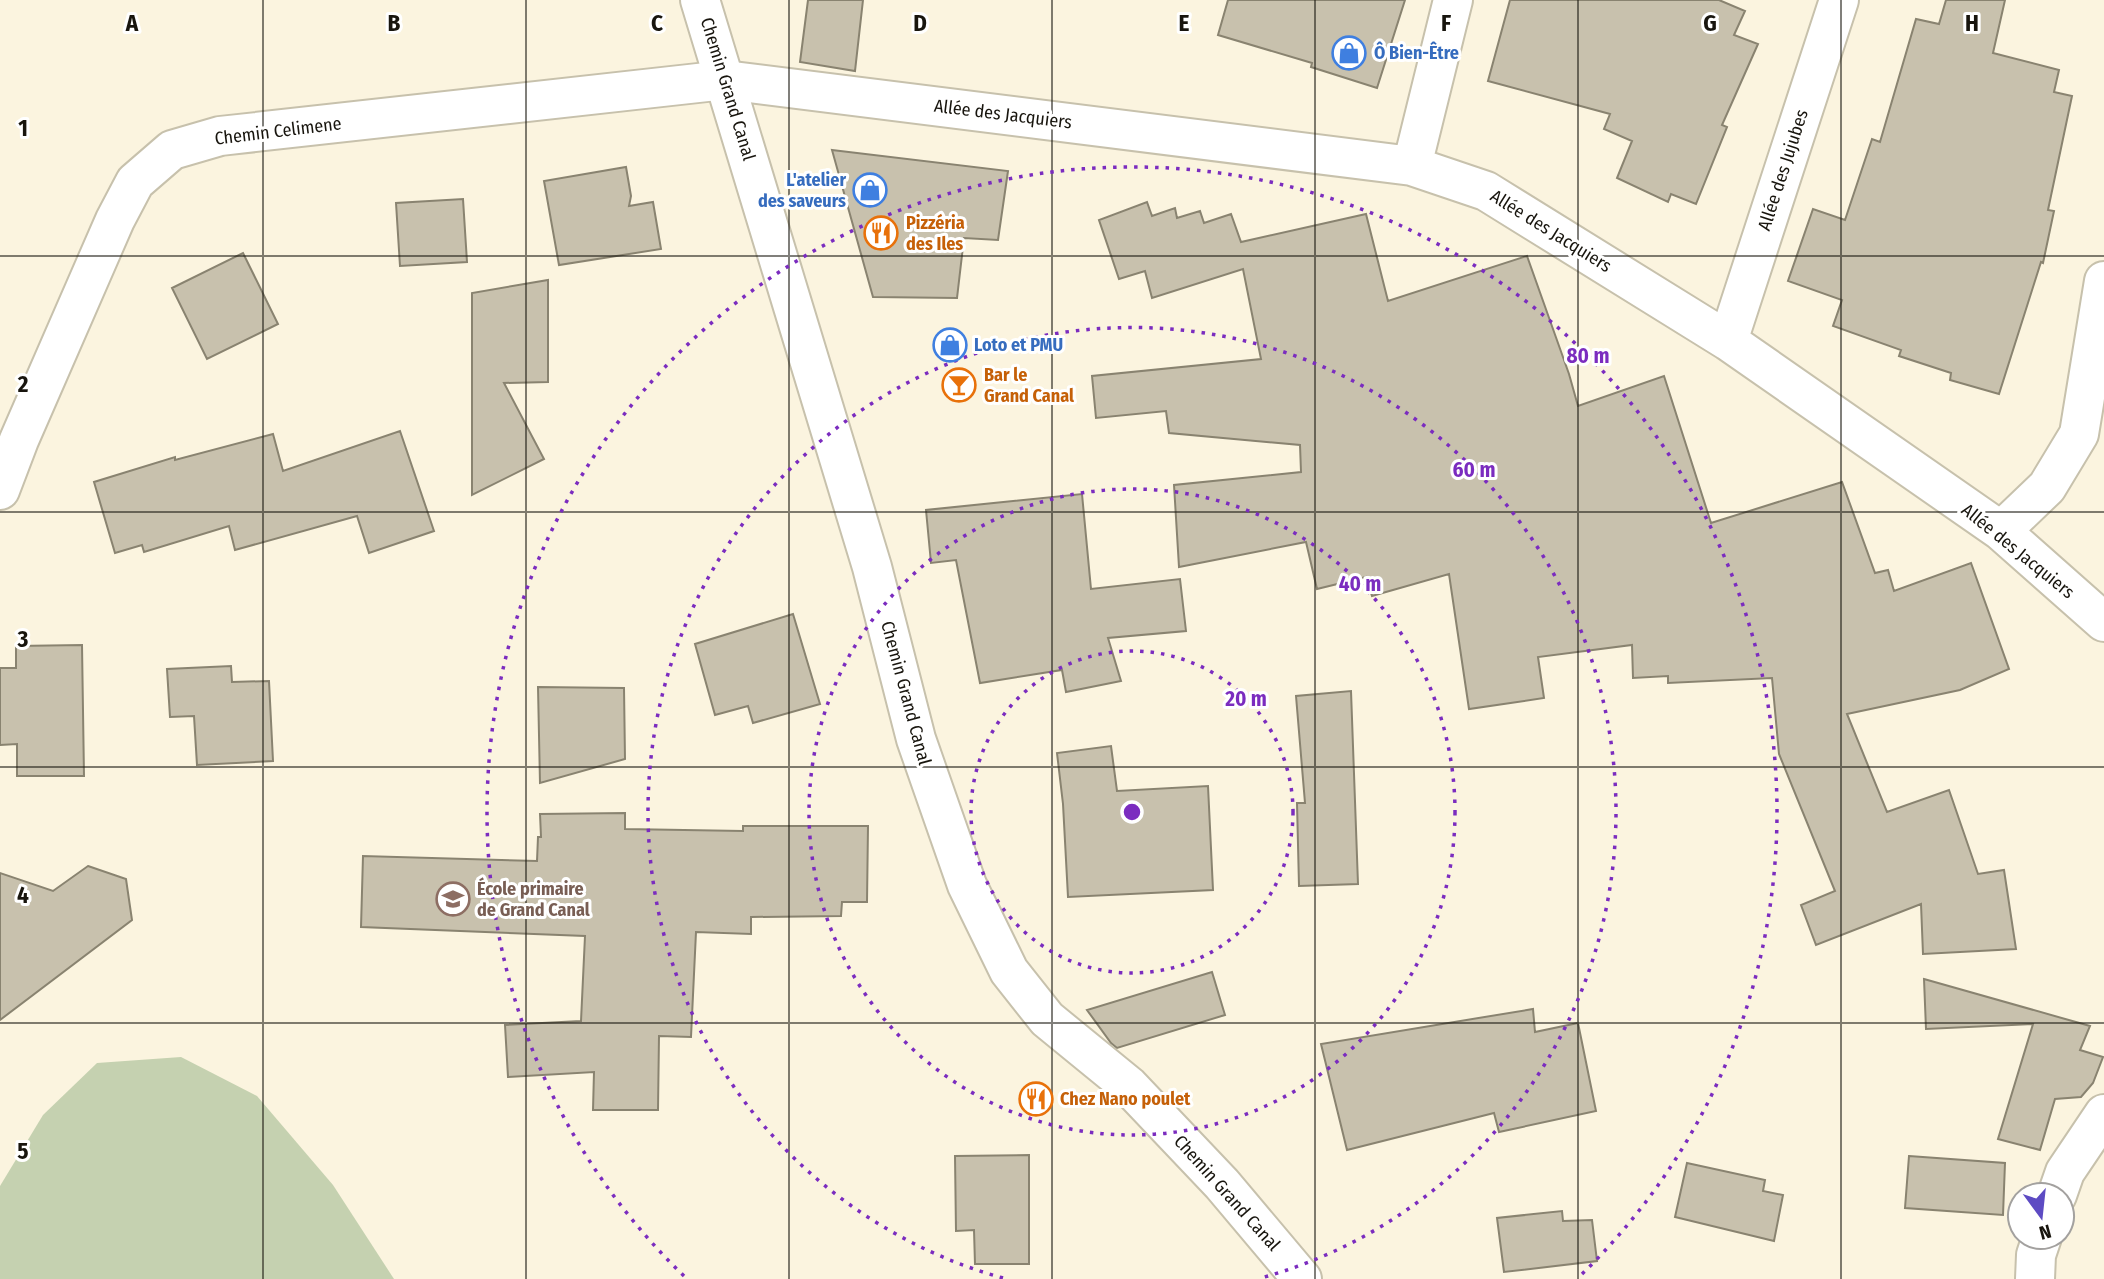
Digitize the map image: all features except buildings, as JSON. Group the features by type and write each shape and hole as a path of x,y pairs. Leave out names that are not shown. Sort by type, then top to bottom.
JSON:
{"street":[{"name":"Chemin Grand Canal","path":"701,0 872,567 916,738 967,885 1009,971 1047,1019 1129,1086 1222,1184 1302,1279"},
{"path":"1412,166 1453,0"},
{"name":"Allée des Jujubes","path":"1728,341 1839,0"},
{"name":"Allée des Jacquiers","path":"725,80 1412,166 1486,191 1728,341 2001,531 2104,622"},
{"name":"Chemin Celimene","path":"0,490 19,440 115,220 135,182 172,150 220,136 725,80"},
{"path":"2001,531 2047,487 2079,435 2104,281"},
{"path":"2062,1181 2065,1172 2104,1114"},
{"path":"2035,1279 2037,1251"}],"green space":[{"path":"181,1057 257,1096 333,1185 394,1279 0,1279 0,1186 43,1115 97,1063"}],"place":[{"name":"Ô Bien-Être","path":"1349,53"},
{"name":"L'atelier des saveurs","path":"870,190"},
{"name":"Pizzéria des Iles","path":"881,233"},
{"name":"Loto et PMU","path":"950,345"},
{"name":"Bar le Grand Canal","path":"959,385"},
{"name":"École primaire de Grand Canal","path":"453,899"},
{"name":"Chez Nano poulet","path":"1036,1099"}]}
